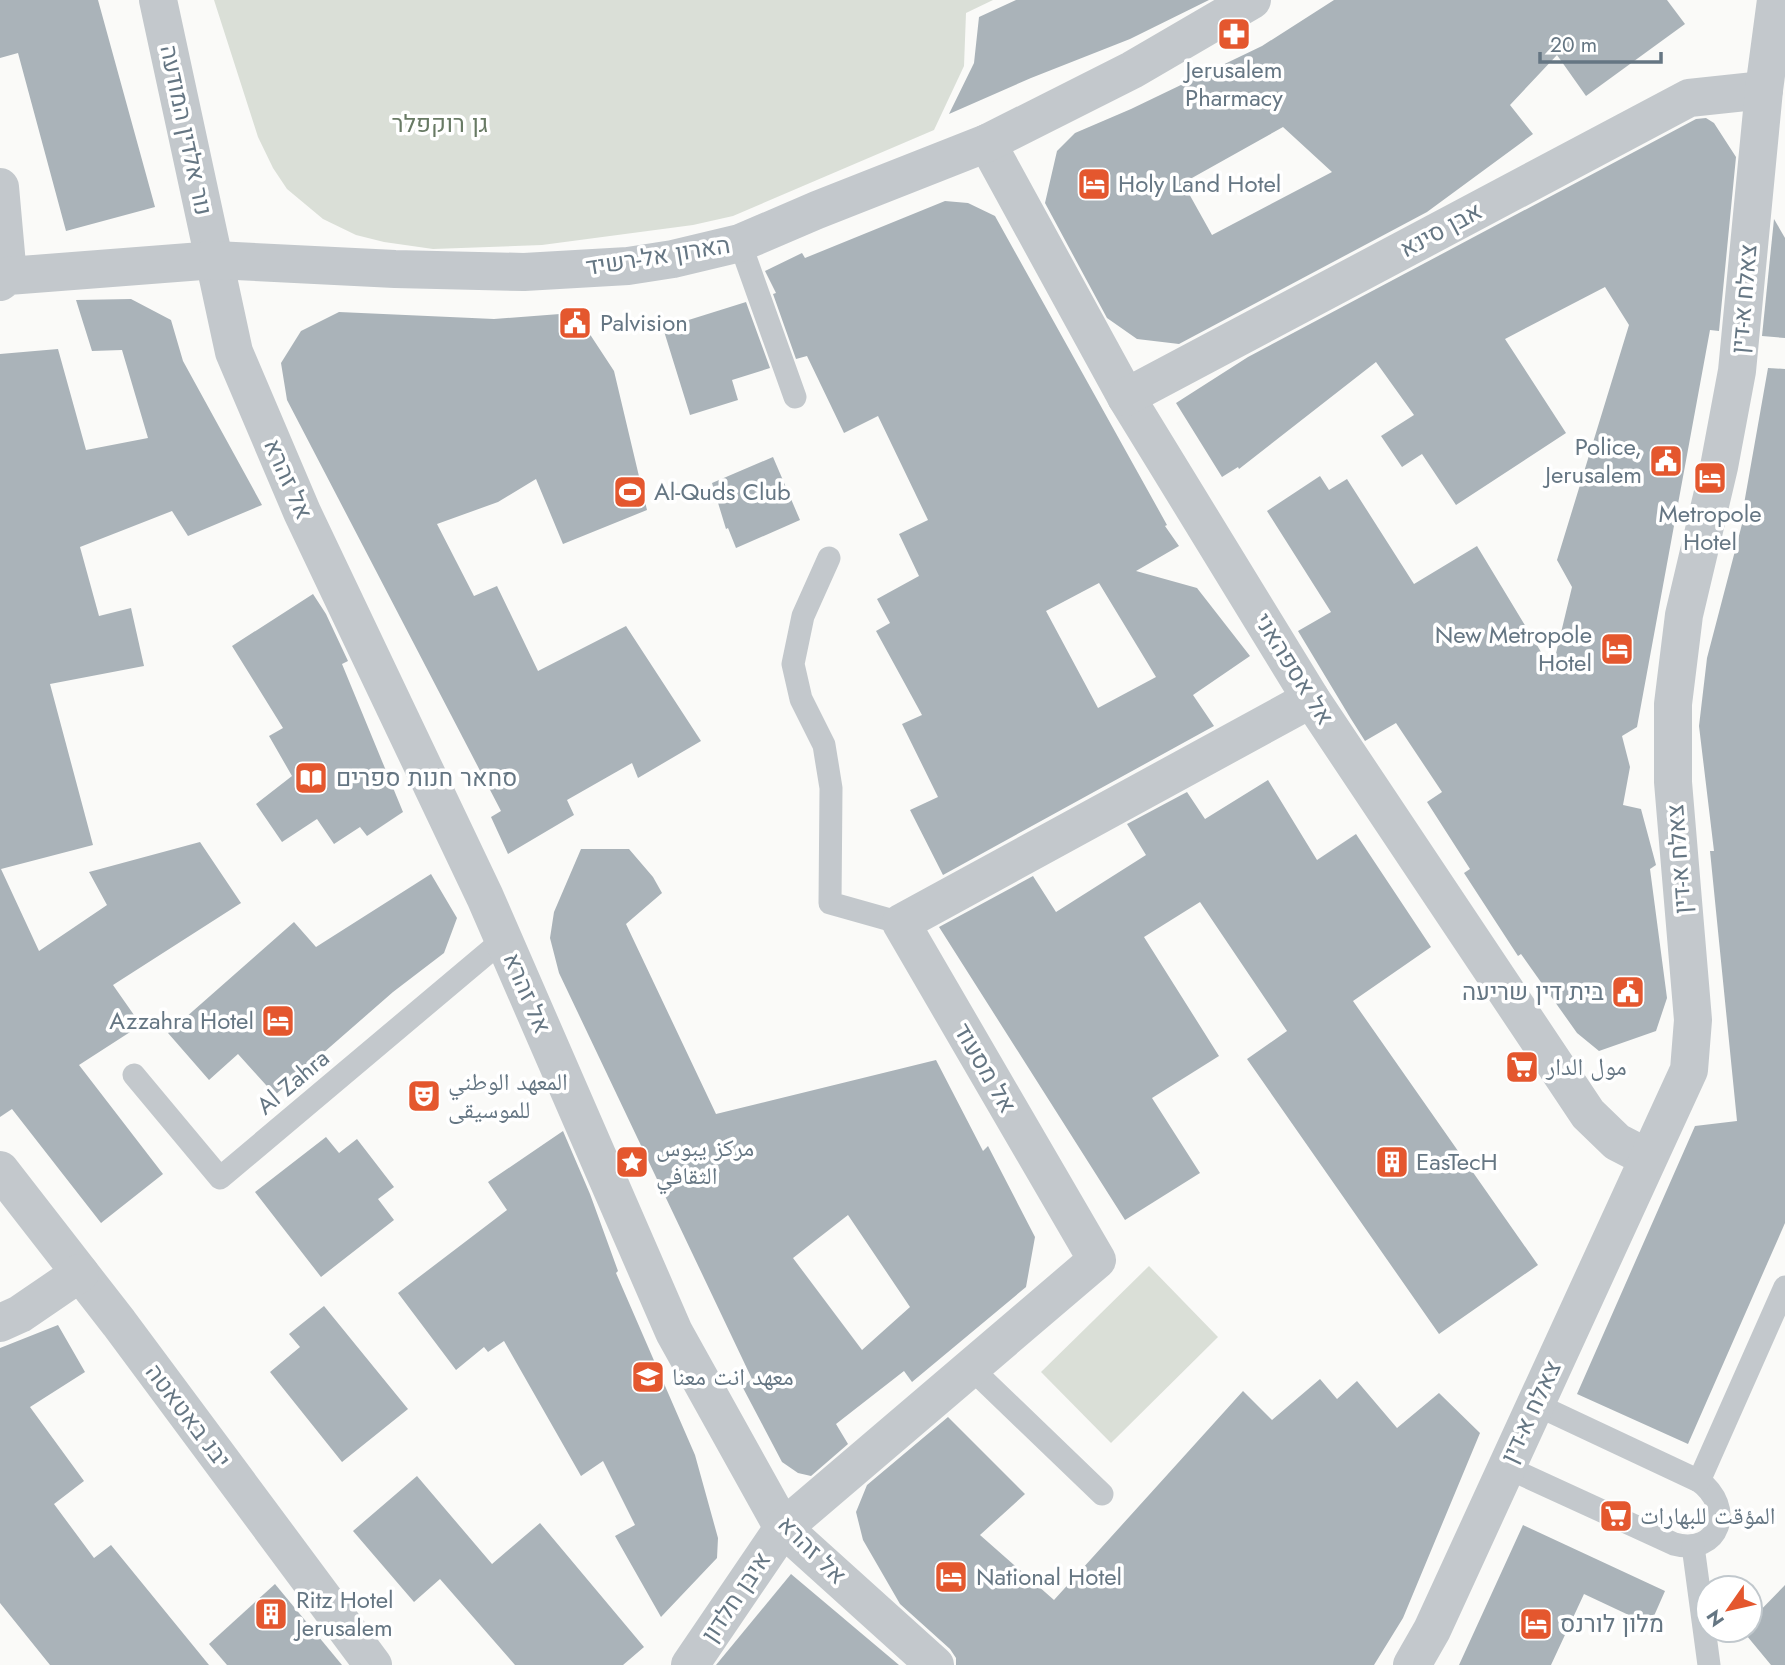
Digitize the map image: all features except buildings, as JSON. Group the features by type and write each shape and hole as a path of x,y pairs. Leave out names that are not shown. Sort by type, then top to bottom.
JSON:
{"street":[{"name":"נור אלדין המודעה","path":"158,0 215,260"},
{"name":"הארון אל-רשיד","path":"4,279 215,260 395,270 524,272 628,266 673,259 740,243 987,143 1132,70 1252,0"},
{"name":"צאלח א-דין","path":"1412,1665 1432,1630 1689,1070 1693,1020 1673,782 1673,704 1684,615 1719,467 1737,371 1764,90 1776,0"},
{"name":"אבן סינא","path":"1126,397 1689,99 1764,90"},
{"name":"אל אספהאני","path":"987,143 1126,397 1311,699 1588,1114 1617,1142 1648,1158"},
{"path":"1,192 4,279"},
{"name":"אל זהרא","path":"215,260 234,352 302,512 504,939 674,1332 783,1528 935,1665"},
{"path":"901,923 1311,699"},
{"name":"אל מסעוד","path":"783,1528 1097,1261 901,923"},
{"name":"יבנ באטאטה","path":"0,1170 373,1665"},
{"path":"0,1323 20,1314 80,1273"},
{"name":"איבן חלדון","path":"690,1665 783,1528"}],"lane":[{"path":"740,243 795,397"},
{"path":"829,558 803,616 793,664 801,699 824,745 831,788 830,903 901,923"},
{"name":"Al Zahra","path":"134,1075 220,1178 504,939"},
{"path":"1699,1481 1785,1287"},
{"path":"971,1368 1102,1494"},
{"path":"1506,1467 1674,1544 1693,1546 1706,1541 1714,1532 1720,1515 1714,1495 1699,1481 1535,1404"},
{"path":"1693,1546 1709,1665"}],"green space":[{"name":"גן רוקפלר","path":"214,0 993,0 966,13 964,66 934,130 733,216 693,225 542,245 433,249 356,235 323,219 287,189 258,137"},
{"path":"1149,1266 1218,1337 1111,1443 1041,1372"}],"place":[{"name":"Jerusalem Pharmacy","path":"1234,34"},
{"name":"Holy Land Hotel","path":"1094,184"},
{"name":"Palvision","path":"575,323"},
{"name":"Police, Jerusalem","path":"1666,461"},
{"name":"Metropole Hotel","path":"1710,478"},
{"name":"Al-Quds Club","path":"630,492"},
{"name":"New Metropole Hotel","path":"1617,649"},
{"name":"סחאר חנות ספרים","path":"311,778"},
{"name":"בית דין שריעה","path":"1628,992"},
{"name":"Azzahra Hotel","path":"278,1021"},
{"name":"مول الدار","path":"1522,1067"},
{"name":"المعهد الوطني للموسيقى","path":"424,1096"},
{"name":"مركز يبوس الثقافي","path":"632,1162"},
{"name":"EasTecH","path":"1392,1162"},
{"name":"معهد انت معنا","path":"648,1377"},
{"name":"المؤقت للبهارات","path":"1616,1516"},
{"name":"National Hotel","path":"951,1577"},
{"name":"Ritz Hotel Jerusalem","path":"271,1614"},
{"name":"מלון לורנס","path":"1536,1624"}]}
